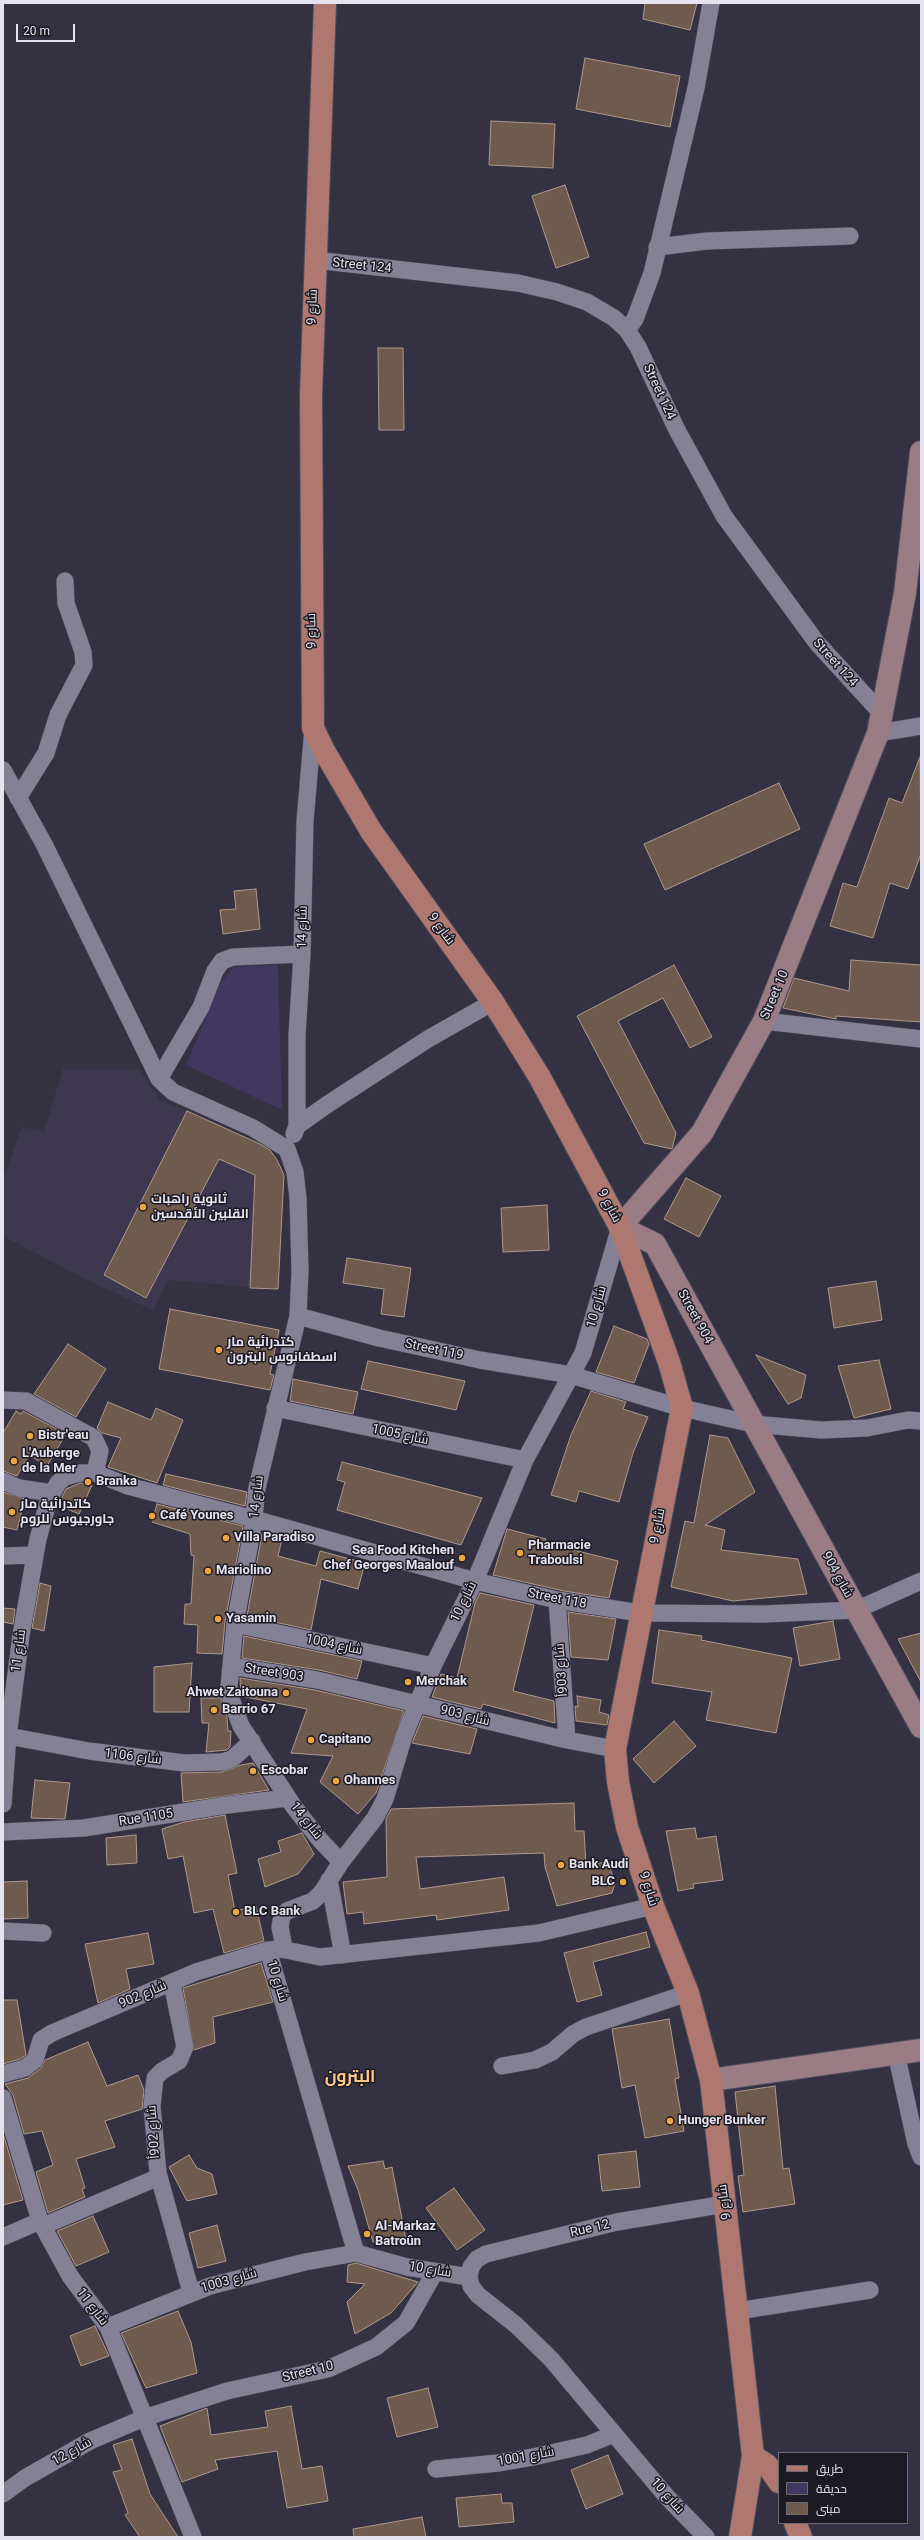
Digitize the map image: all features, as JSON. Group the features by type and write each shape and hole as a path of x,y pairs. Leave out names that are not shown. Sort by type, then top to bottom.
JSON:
{"main road":[{"name":"شارع 9","path":"324,3 315,260 311,433 313,728 323,749 371,831 493,1002 539,1076 620,1227 666,1354 682,1408 640,1613 615,1749 618,1782 627,1827 653,1906 688,1993 711,2080 753,2456 740,2537"},
{"path":"753,2456 767,2465 778,2481"},
{"path":"796,2524 801,2537"}],"street":[{"path":"627,330 635,320 652,273 696,88 712,3"},
{"path":"657,247 707,241 850,236"},
{"name":"Street 124","path":"315,260 471,277 544,289 600,309 627,330 638,347 677,430 724,516 817,643 880,724"},
{"name":"Street 10","path":"620,1227 702,1133 764,1021 880,724 905,593 921,452"},
{"path":"18,798 46,753 58,715 84,665 83,652 66,602 65,581"},
{"path":"880,724 921,726"},
{"name":"شارع 14","path":"297,1126 297,1035 302,954 305,821 313,728"},
{"path":"3,770 99,954 159,1079 172,1092 253,1128 287,1149 297,1126 428,1039 493,1002"},
{"path":"159,1079 201,1007 215,972 222,961 233,957 302,954"},
{"path":"764,1021 921,1039"},
{"name":"شارع 14","path":"287,1149 295,1172 298,1198 300,1271 298,1316 257,1488 254,1519 235,1624 229,1686 231,1699 242,1726 288,1798 320,1840 341,1862"},
{"name":"شارع 10","path":"620,1227 583,1353 526,1460 475,1581 433,1666 404,1736 385,1798 375,1818 313,1900 287,1911 282,1916 275,1949 356,2253 435,2272 469,2277 471,2286 478,2295 516,2325 551,2359 667,2498 706,2537"},
{"name":"Street 904","path":"620,1227 654,1244 753,1424"},
{"name":"Street 119","path":"298,1316 379,1338 465,1357 571,1375 682,1408 753,1424 821,1430 868,1428 908,1420 921,1421"},
{"path":"3,1400 26,1401 94,1438 100,1451 96,1473"},
{"name":"شارع 1005","path":"275,1408 526,1460"},
{"name":"شارع 904","path":"753,1424 921,1727"},
{"path":"3,1481 19,1488 50,1496 58,1483 65,1477 79,1473 96,1473 128,1486 254,1519"},
{"name":"شارع 11","path":"3,1804 8,1736 21,1635 35,1555 50,1496"},
{"name":"Street 118","path":"254,1519 475,1581 557,1600 640,1613 764,1614 856,1610"},
{"path":"3,1556 35,1555"},
{"path":"856,1610 921,1581"},
{"name":"شارع 903أ","path":"557,1600 567,1740"},
{"name":"شارع 1004","path":"235,1624 433,1666"},
{"name":"Street 903","path":"231,1666 317,1680"},
{"name":"شارع 903","path":"317,1680 567,1740 615,1749"},
{"name":"شارع 1106","path":"8,1736 89,1751 184,1763 222,1762 232,1759 252,1741"},
{"name":"Rue 1105","path":"3,1832 84,1828 227,1805 288,1798"},
{"path":"329,1880 343,1955"},
{"path":"275,1949 320,1958 539,1933 653,1906"},
{"path":"3,1932 43,1934"},
{"name":"شارع 902","path":"3,2074 25,2068 34,2060 41,2040 52,2033 196,1972 275,1949"},
{"name":"شارع 902أ","path":"172,1983 186,2047 180,2061 158,2074 153,2088 152,2106 158,2177 191,2292"},
{"path":"502,2066 535,2060 552,2052 573,2034 586,2027 688,1993"},
{"path":"711,2080 921,2050"},
{"path":"896,2053 916,2144 921,2157"},
{"name":"شارع 11","path":"3,2098 42,2224 70,2276 108,2328 193,2537"},
{"path":"3,2237 42,2224 158,2177"},
{"name":"Rue 12","path":"469,2277 474,2263 486,2254 617,2222 726,2204"},
{"name":"شارع 1003","path":"108,2328 191,2292 256,2273 356,2253"},
{"name":"Street 10","path":"144,2418 228,2391 328,2369 376,2347 406,2324 435,2272"},
{"path":"738,2311 870,2290"},
{"name":"شارع 12","path":"3,2494 25,2478 90,2442 144,2418"},
{"name":"شارع 1001","path":"436,2469 498,2463 533,2457 587,2445 614,2434"}],"shaded area":[{"name":"ثانوية راهبات القلبين الأقدسين","path":"63,1069 139,1069 159,1099 268,1148 277,1160 284,1175 278,1289 168,1280 153,1310 91,1282 3,1236 3,1179 22,1127 44,1132"}],"green space":[{"path":"278,965 282,1110 186,1065 220,984 233,967"}],"building":[{"path":"645,3 697,3 690,30 643,19"},
{"path":"585,58 680,76 670,127 576,109"},
{"path":"491,121 555,124 553,168 489,165"},
{"path":"565,185 589,257 556,268 532,196"},
{"path":"378,348 403,348 404,430 379,430"},
{"path":"920,757 921,854 908,889 890,883 873,938 830,926 843,883 857,887 889,798 902,803"},
{"path":"779,783 800,829 665,890 644,844"},
{"path":"256,889 260,929 223,934 220,910 236,909 234,891"},
{"path":"851,960 921,965 921,1022 836,1016 836,1019 783,1008 794,978 849,991"},
{"path":"674,965 712,1037 690,1048 663,998 618,1021 676,1133 672,1149 644,1143 577,1016"},
{"path":"187,1111 260,1144 270,1150 277,1160 284,1175 278,1289 250,1288 255,1175 219,1159 146,1298 104,1275"},
{"path":"686,1178 721,1196 699,1237 664,1219"},
{"path":"547,1205 549,1250 503,1252 501,1208"},
{"path":"347,1258 411,1268 404,1317 381,1314 384,1289 343,1283"},
{"path":"876,1281 882,1320 834,1328 828,1288"},
{"name":"كتدرائية مار اسطفانوس البترون","path":"170,1309 279,1330 270,1374 274,1375 270,1390 159,1369"},
{"path":"614,1326 647,1339 649,1344 634,1383 596,1372"},
{"path":"68,1344 106,1369 76,1417 34,1394"},
{"path":"756,1355 806,1375 801,1398 788,1404"},
{"path":"879,1360 891,1409 854,1418 838,1366"},
{"path":"368,1361 465,1381 456,1410 361,1389"},
{"path":"293,1379 358,1392 353,1414 290,1401"},
{"path":"591,1391 626,1402 623,1409 648,1417 633,1453 619,1502 579,1491 576,1502 551,1495 571,1435"},
{"path":"108,1402 151,1420 156,1408 183,1420 157,1483 108,1467 121,1438 102,1433 97,1428"},
{"name":"Bistr'eau","path":"16,1411 21,1414 23,1411 66,1434 47,1466 29,1455 17,1476 3,1471 3,1433"},
{"path":"710,1435 728,1438 755,1492 705,1525 725,1530 721,1550 798,1559 807,1594 733,1601 671,1587 685,1521 694,1523"},
{"path":"342,1462 482,1498 461,1545 337,1510 345,1482 337,1480"},
{"path":"166,1474 247,1492 245,1506 163,1485"},
{"path":"80,1483 92,1485 79,1514 58,1505 66,1489"},
{"name":"كاتدرائية مار جاورجيوس للروم","path":"3,1492 25,1499 17,1530 3,1527"},
{"path":"157,1504 243,1526 225,1622 222,1654 197,1653 198,1625 184,1624 185,1604 191,1604 194,1556 191,1555 190,1534 152,1522"},
{"path":"507,1529 546,1539 545,1543 618,1561 609,1598 564,1591 493,1575"},
{"path":"262,1534 282,1539 278,1556 316,1566 320,1551 365,1563 358,1589 321,1579 311,1630 247,1616"},
{"path":"40,1583 51,1586 44,1631 32,1628"},
{"path":"480,1593 534,1605 513,1691 554,1701 555,1723 483,1704 481,1709 432,1697 441,1674 457,1678 475,1603"},
{"path":"3,1608 15,1609 13,1624 3,1622"},
{"path":"568,1612 616,1619 608,1660 571,1657"},
{"path":"833,1621 840,1659 800,1666 793,1628"},
{"path":"659,1630 702,1636 701,1640 792,1658 776,1733 706,1720 712,1692 652,1683"},
{"path":"921,1633 921,1682 898,1639"},
{"path":"244,1636 362,1661 357,1679 319,1670 242,1658"},
{"path":"192,1663 189,1712 154,1712 154,1667"},
{"path":"240,1678 315,1690 404,1711 376,1793 358,1814 320,1782 333,1756 291,1753 307,1709 241,1696"},
{"path":"577,1696 601,1700 599,1712 609,1715 607,1725 576,1721 575,1706 578,1707"},
{"path":"201,1698 221,1698 227,1717 228,1731 231,1731 230,1747 227,1750 206,1752 209,1723 202,1723"},
{"path":"423,1716 477,1729 470,1754 412,1743"},
{"path":"674,1721 696,1746 654,1783 633,1759"},
{"path":"253,1763 269,1790 183,1802 181,1773 222,1772 241,1765"},
{"path":"35,1780 70,1783 65,1819 31,1818"},
{"path":"574,1803 575,1831 584,1831 586,1865 608,1862 615,1883 612,1893 557,1906 545,1867 544,1853 416,1857 420,1889 504,1877 509,1910 437,1920 436,1915 364,1924 363,1912 347,1914 343,1882 387,1877 386,1819 391,1809"},
{"path":"225,1815 237,1873 228,1875 235,1911 256,1906 264,1941 224,1953 213,1909 194,1913 183,1856 168,1859 162,1829 184,1822"},
{"path":"695,1828 697,1839 716,1836 723,1880 693,1884 694,1888 678,1891 666,1831"},
{"path":"302,1833 314,1854 298,1874 265,1887 258,1859 281,1852 278,1841"},
{"path":"136,1835 137,1863 107,1865 106,1838"},
{"path":"27,1881 28,1918 3,1919 3,1882"},
{"path":"646,1932 650,1947 593,1962 602,1995 577,2002 564,1953"},
{"path":"148,1933 154,1964 126,1969 130,1989 98,2003 85,1944"},
{"path":"261,1963 273,2002 213,2017 215,2043 194,2050 183,1988"},
{"path":"3,2000 17,2000 26,2055 20,2059 3,2064"},
{"path":"669,2019 679,2078 675,2079 684,2131 645,2138 635,2085 622,2088 612,2029"},
{"path":"88,2042 107,2086 138,2075 144,2090 142,2109 105,2121 115,2147 76,2159 85,2188 82,2189 85,2197 48,2213 36,2172 53,2165 42,2131 24,2134 13,2095 5,2084 28,2078 41,2068 45,2060"},
{"path":"775,2086 783,2169 789,2168 795,2204 743,2212 738,2176 744,2175 735,2092"},
{"path":"3,2133 23,2200 3,2205"},
{"path":"636,2151 640,2187 602,2191 598,2155"},
{"path":"189,2155 197,2168 212,2174 217,2194 187,2201 169,2167"},
{"path":"383,2161 385,2169 392,2167 407,2245 373,2242 358,2190 348,2166"},
{"path":"454,2188 485,2230 457,2250 426,2208"},
{"path":"93,2216 109,2252 76,2266 57,2231"},
{"path":"217,2225 226,2261 198,2268 189,2233"},
{"path":"356,2263 418,2282 391,2313 355,2334 347,2302 365,2284 347,2282 348,2265"},
{"path":"178,2311 191,2342 197,2373 146,2388 121,2333"},
{"path":"95,2326 109,2356 81,2366 70,2336"},
{"path":"428,2388 438,2427 397,2437 387,2398"},
{"path":"291,2406 302,2469 322,2466 328,2501 287,2508 277,2451 215,2460 218,2469 182,2482 160,2426 207,2408 211,2435 268,2427 265,2411"},
{"path":"132,2439 150,2494 178,2537 140,2537 125,2515 128,2513 113,2472 122,2470 113,2445"},
{"path":"608,2455 623,2494 586,2509 571,2470"},
{"path":"501,2494 502,2503 512,2503 514,2522 459,2527 456,2498"},
{"path":"422,2517 426,2537 354,2537 353,2529"}],"place":[{"name":"ثانوية راهبات القلبين الأقدسين","path":"143,1207"},
{"name":"كتدرائية مار اسطفانوس البترون","path":"219,1350"},
{"name":"Bistr'eau","path":"30,1436"},
{"name":"L'Auberge de la Mer","path":"14,1461"},
{"name":"Branka","path":"88,1482"},
{"name":"كاتدرائية مار جاورجيوس للروم","path":"12,1512"},
{"name":"Café Younes","path":"152,1516"},
{"name":"Villa Paradiso","path":"226,1538"},
{"name":"Pharmacie Traboulsi","path":"520,1553"},
{"name":"Sea Food Kitchen Chef Georges Maalouf","path":"462,1558"},
{"name":"Mariolino","path":"208,1571"},
{"name":"Yasamin","path":"218,1619"},
{"name":"Merchak","path":"408,1682"},
{"name":"Ahwet Zaitouna","path":"286,1693"},
{"name":"Barrio 67","path":"214,1710"},
{"name":"Capitano","path":"311,1740"},
{"name":"Escobar","path":"253,1771"},
{"name":"Ohannes","path":"336,1781"},
{"name":"Bank Audi","path":"561,1865"},
{"name":"BLC","path":"623,1882"},
{"name":"BLC Bank","path":"236,1912"},
{"name":"Hunger Bunker","path":"670,2121"},
{"name":"Al-Markaz Batroûn","path":"367,2234"}],"district":[{"name":"البترون","path":"350,2078"}]}
